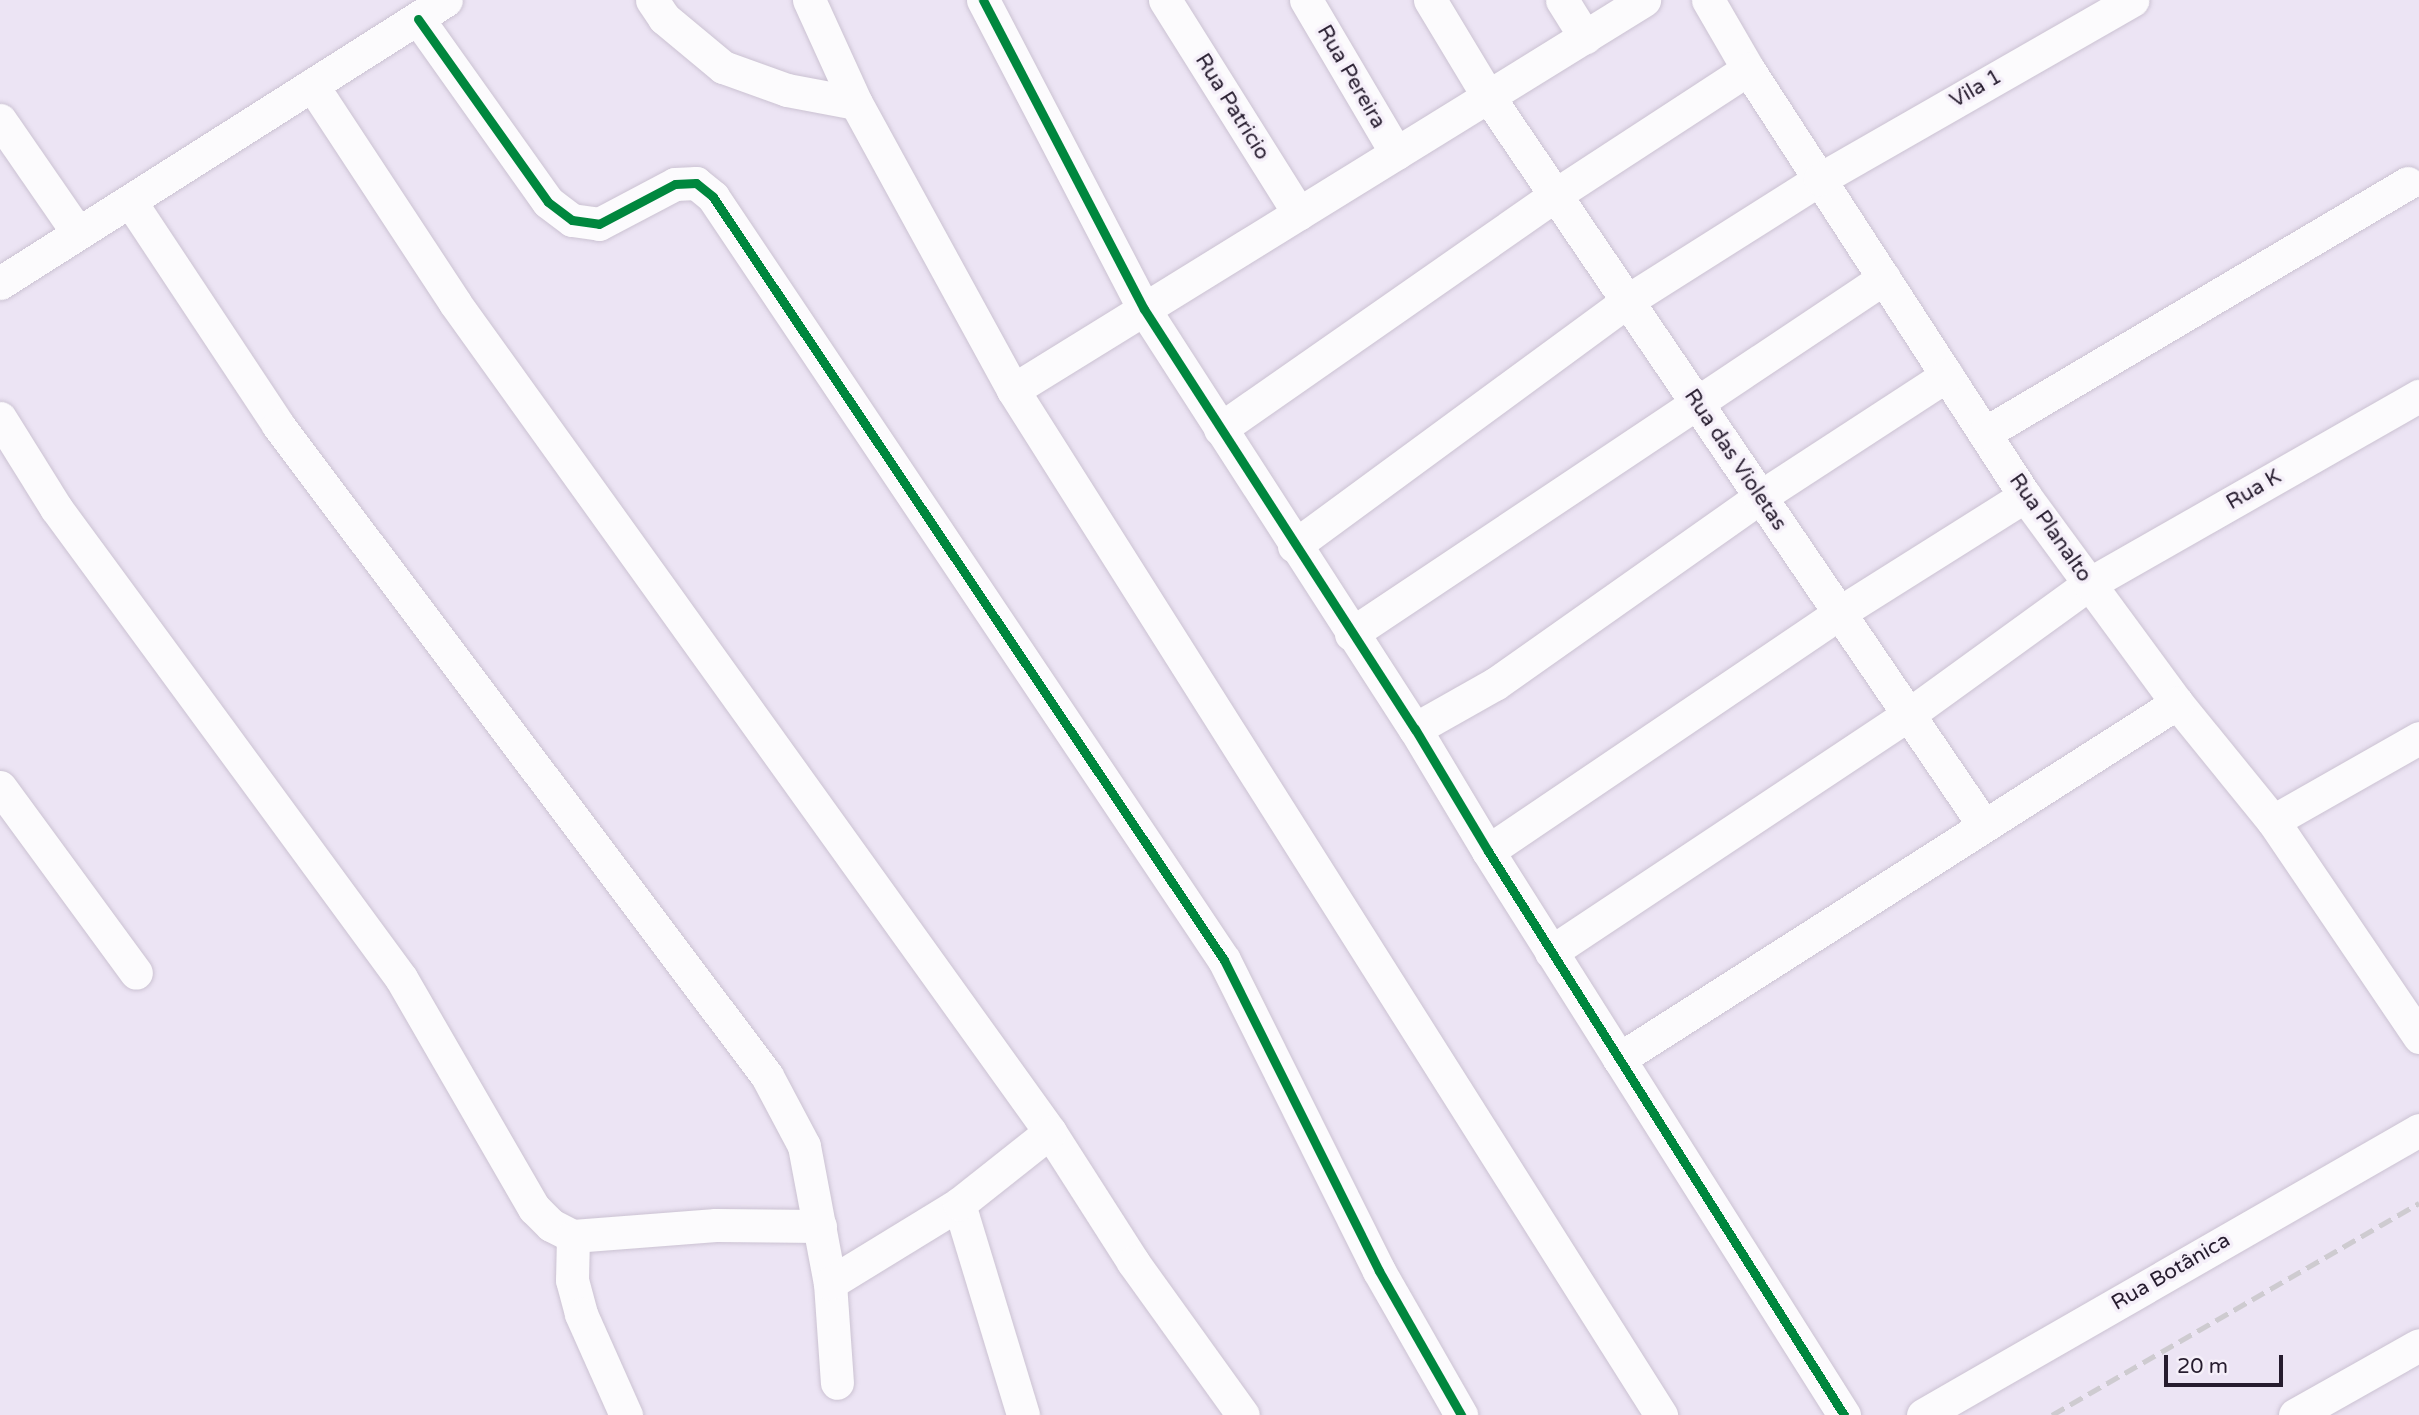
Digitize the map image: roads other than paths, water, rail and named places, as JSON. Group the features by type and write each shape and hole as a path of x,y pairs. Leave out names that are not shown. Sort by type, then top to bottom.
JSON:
{"street":[{"path":"0,283 446,0"},
{"path":"652,0 664,18 723,67 787,90 856,103"},
{"path":"809,0 856,103 1013,390 1661,1415"},
{"path":"983,0 1144,309 1294,546 1415,729 1551,952 1844,1415"},
{"name":"Rua Patricio","path":"1165,0 1299,214"},
{"name":"Rua Pereira","path":"1306,0 1396,153"},
{"name":"Rua das Violetas","path":"1430,0 1488,96 1983,824"},
{"path":"1562,0 1585,37"},
{"path":"1013,390 1644,0"},
{"name":"Rua Planalto","path":"1709,0 1748,69 2025,496 2177,703 2273,821 2419,1037"},
{"name":"Vila 1","path":"1294,546 1627,301 1820,179 2132,0"},
{"path":"418,19 548,202 572,220 599,224 675,184 696,183 713,197 1223,960 1379,1271 1461,1415"},
{"path":"1220,429 1555,195 1748,69"},
{"path":"312,85 455,303 1050,1132 1133,1262 1243,1415"},
{"path":"0,120 78,233"},
{"path":"1985,433 2408,183"},
{"path":"130,201 278,425 766,1076 804,1146 830,1283 838,1383"},
{"path":"1351,634 1884,278"},
{"path":"1415,729 1495,684 1760,497 1947,375"},
{"name":"Rua K","path":"1551,952 1908,715 2089,584 2419,396"},
{"path":"0,418 56,508 401,978 534,1208 551,1225 573,1236 716,1225 820,1226"},
{"path":"1488,851 1839,613 2025,496"},
{"path":"1619,1059 1983,824 2177,703"},
{"path":"2273,821 2419,738"},
{"path":"0,787 136,973"},
{"name":"Rua Botânica","path":"1923,1415 2419,1130"},
{"path":"830,1283 959,1204 1050,1132"},
{"path":"959,1204 1023,1415"},
{"path":"573,1236 572,1280 581,1314 626,1415"},
{"path":"2295,1415 2419,1345"}],"railway":[{"path":"2052,1415 2419,1203"}]}
